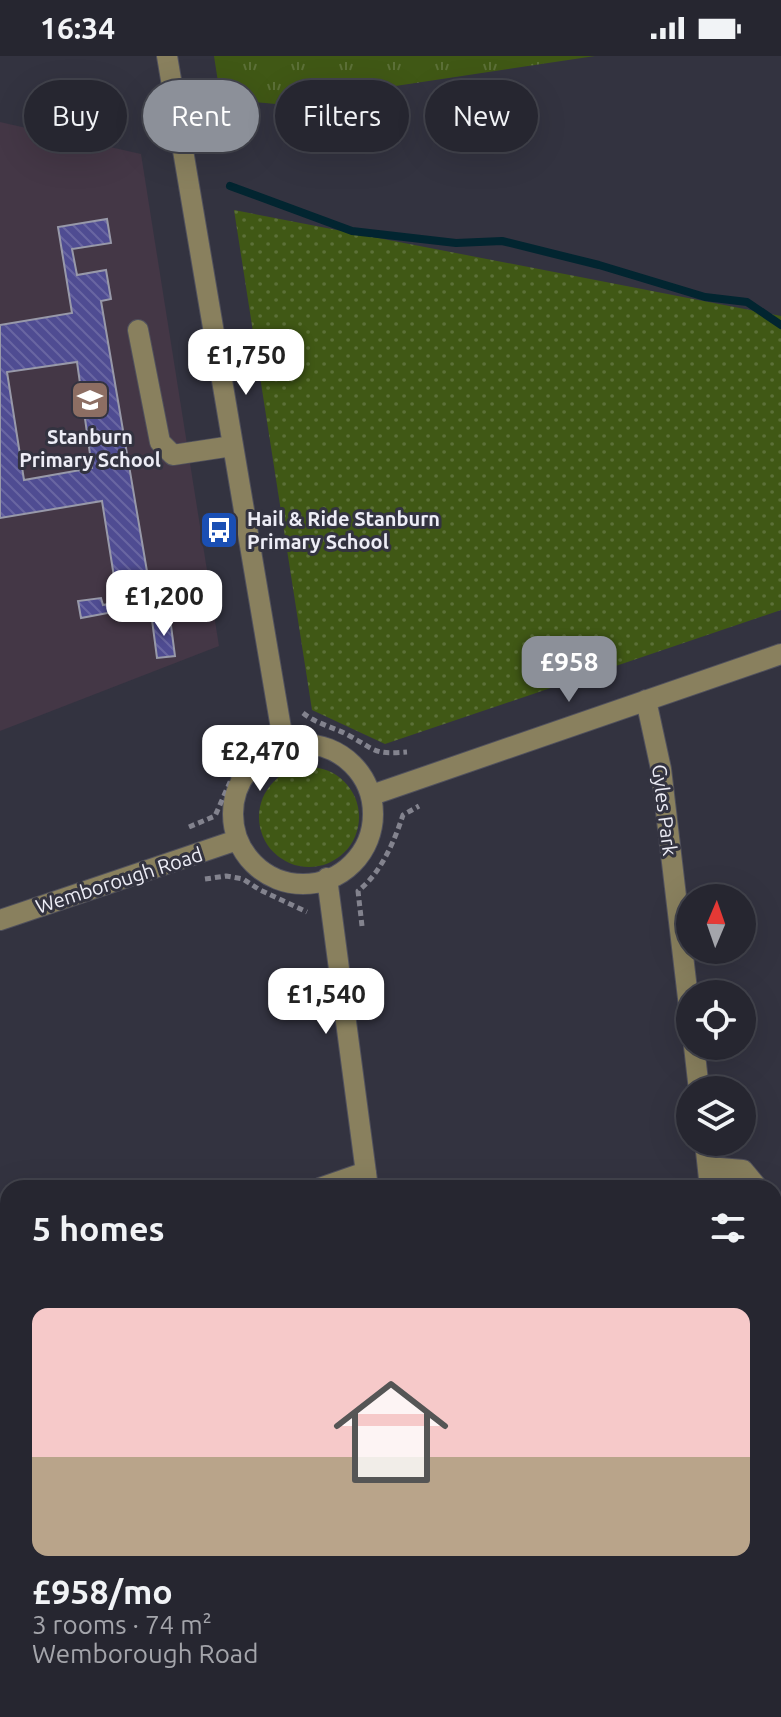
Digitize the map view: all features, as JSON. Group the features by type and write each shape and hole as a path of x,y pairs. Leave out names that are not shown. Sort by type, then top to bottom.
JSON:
{"street":[{"path":"167,56 284,746"},
{"path":"138,330 160,442 173,455 232,446"},
{"path":"372,795 781,654"},
{"name":"Gyles Park","path":"646,700 661,769 686,980"},
{"path":"306,744 328,748 355,767 372,795 374,818 369,841 357,861 338,876 295,885 275,879 257,868 237,840 232,812 237,790 248,770 264,756 284,746 306,744"},
{"name":"Wemborough Road","path":"0,920 237,840"},
{"path":"327,878 367,1180"},
{"path":"707,1156 709,1178 743,1170 751,1180"}],"path":[{"path":"300,700 303,713 310,719 347,734 372,751 385,754 407,752"},
{"path":"189,827 215,816 241,757 256,742 263,728"},
{"path":"362,926 358,891 370,882 395,840 403,815 423,803"},
{"path":"205,879 226,876 243,879 260,890 307,910 308,923"}],"shaded area":[{"name":"Stanburn Primary School","path":"0,122 24,127 24,152 127,151 141,154 219,646 0,731"}],"green space":[{"path":"214,56 595,56 409,84 409,80 275,80 275,104 259,102 259,80 218,80"},
{"path":"234,210 781,316 781,610 385,744 312,710"},
{"path":"309,767 328,771 344,782 355,798 359,817 355,836 344,852 328,863 309,867 290,863 274,852 263,836 259,817 263,798 274,782 290,771"}],"building":[{"path":"107,219 111,243 72,249 77,275 106,270 111,299 101,301 150,589 127,592 129,609 81,618 78,601 101,598 103,605 118,602 102,501 0,518 0,325 72,313 58,227","holes":["77,362 92,468 24,480 7,372"]},
{"path":"170,618 175,656 157,658 152,620"}],"waterway":[{"path":"230,186 352,231 456,243 502,241 599,265 705,297 747,302 781,325"}],"place":[{"name":"Stanburn Primary School","path":"90,400"},
{"name":"Hail & Ride Stanburn Primary School","path":"219,530"}]}
